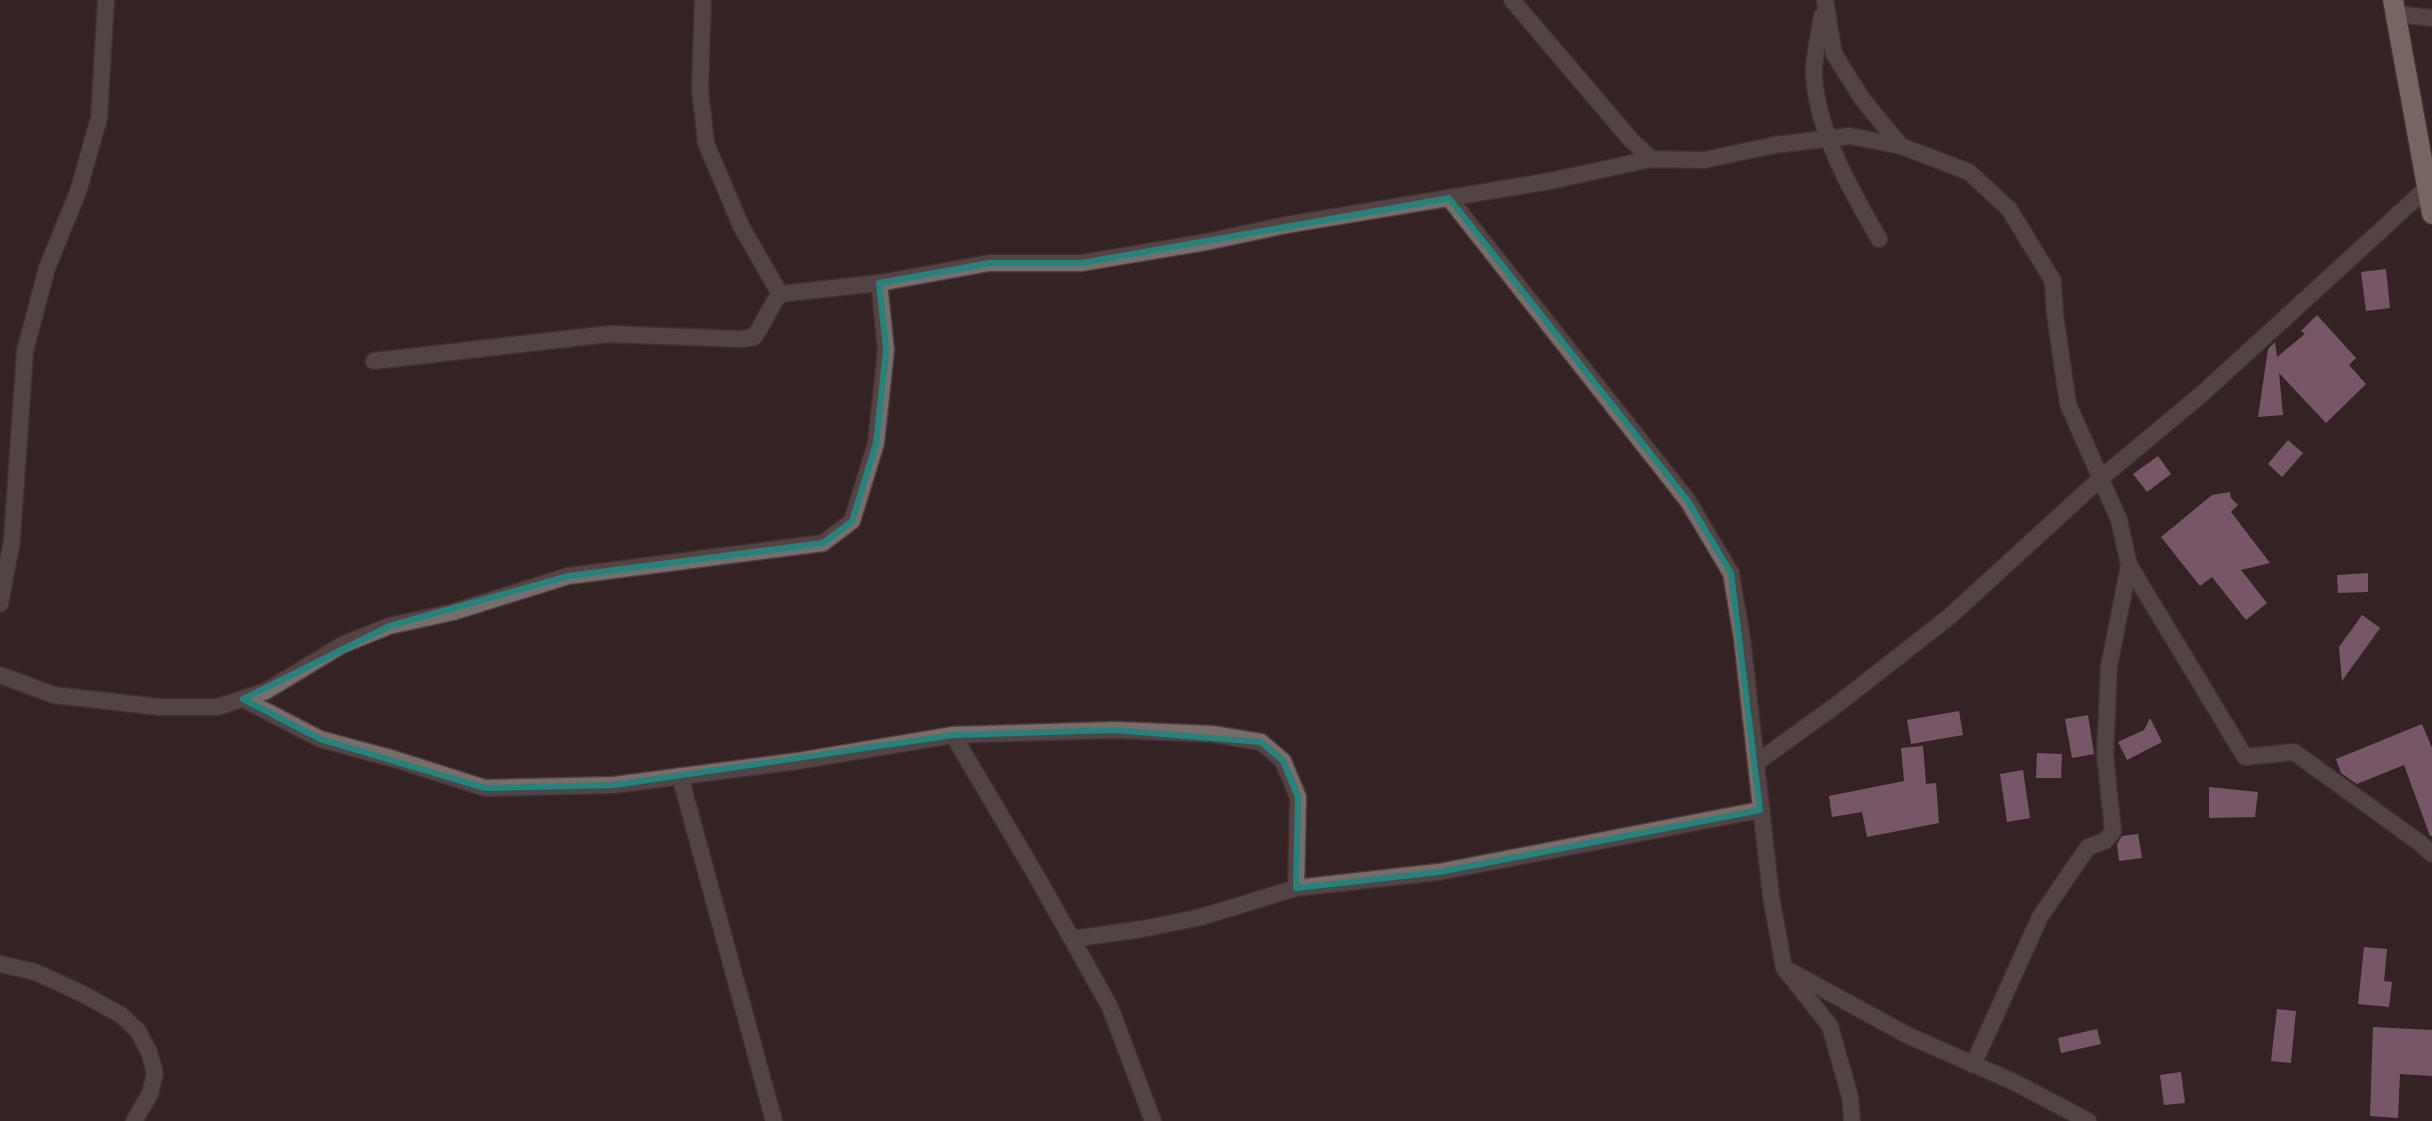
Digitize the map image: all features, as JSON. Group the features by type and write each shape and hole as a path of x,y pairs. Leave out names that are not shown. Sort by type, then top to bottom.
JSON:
{"main road":[{"path":"2395,7 2432,214"}],"street":[{"path":"0,604 12,540 25,351 47,268 78,192 99,118 106,0"},
{"path":"703,0 700,89 706,143 741,226 780,294"},
{"path":"1512,0 1631,140 1651,159"},
{"path":"1824,1 1814,76 1824,124 1853,193 1879,239"},
{"path":"1824,1 1834,54 1863,100 1901,146"},
{"path":"2395,7 2432,18"},
{"path":"374,361 609,334 741,339 754,337 780,294 879,283 989,263 1081,263 1550,181 1651,159 1704,160 1775,145 1850,136 1901,146 1969,172 2009,209 2053,281 2068,404 2119,520 2129,565 2245,757 2294,752 2432,854"},
{"path":"1756,763 1949,617 2101,478 2203,393 2427,188"},
{"path":"1449,198 1688,501 1731,573 1742,638 1771,896 1784,968 1830,1026 1850,1097 1852,1121"},
{"path":"0,675 54,695 159,707 218,707 266,691 342,645 389,626 453,612 568,576 823,543 852,521 876,443 886,350 879,283"},
{"path":"1973,1065 2040,917 2088,847 2105,841 2113,831 2105,755 2109,666 2129,565"},
{"path":"243,699 320,739 485,788 614,785 798,761 953,735 1115,730 1212,734 1261,742 1283,761 1298,797 1296,888"},
{"path":"953,735 1110,1007 1153,1121"},
{"path":"680,776 774,1121"},
{"path":"1072,939 1201,917 1296,888 1439,872 1760,810"},
{"path":"0,964 35,972 81,993 121,1015 138,1031 155,1073 150,1094 134,1121"},
{"path":"1784,968 1907,1035 2016,1083 2088,1121"}],"highlighted area":[{"path":"1449,198 1688,501 1731,573 1760,810 1439,872 1296,888 1298,797 1283,761 1261,742 1115,730 953,735 614,785 485,788 320,739 243,699 389,626 568,576 823,543 852,521 876,443 886,350 879,283 989,263 1081,263"}],"building":[{"path":"2386,269 2390,308 2366,311 2361,272"},
{"path":"2317,315 2356,358 2349,365 2366,384 2326,423 2279,373 2283,415 2258,417 2268,349 2275,342 2277,357 2305,334 2301,331"},
{"path":"2288,440 2303,453 2282,477 2268,464"},
{"path":"2158,456 2171,474 2147,492 2133,474"},
{"path":"2230,492 2238,505 2231,512 2270,563 2241,570 2267,603 2246,620 2212,577 2200,586 2161,537 2212,495"},
{"path":"2368,573 2368,592 2338,593 2337,575"},
{"path":"2362,615 2380,628 2342,681 2339,647"},
{"path":"1959,711 1963,735 1911,744 1907,720"},
{"path":"2088,715 2094,754 2072,758 2065,719"},
{"path":"2150,718 2162,742 2127,760 2118,742 2144,730"},
{"path":"2422,724 2432,748 2432,836 2404,765 2357,784 2341,773 2336,759"},
{"path":"1923,746 1926,784 1936,783 1939,823 1867,837 1862,812 1832,817 1829,796 1904,781 1901,748"},
{"path":"2037,753 2062,754 2061,778 2036,778"},
{"path":"2023,770 2030,818 2007,822 2000,774"},
{"path":"2209,787 2258,792 2255,817 2209,818"},
{"path":"2138,834 2142,858 2119,861 2117,844 2122,836"},
{"path":"2364,947 2387,949 2384,981 2392,982 2389,1007 2358,1004"},
{"path":"2277,1009 2296,1011 2291,1063 2271,1061"},
{"path":"2373,1027 2432,1030 2432,1076 2400,1074 2398,1118 2370,1116"},
{"path":"2097,1029 2101,1044 2061,1053 2058,1038"},
{"path":"2181,1072 2185,1103 2164,1105 2160,1075"}]}
